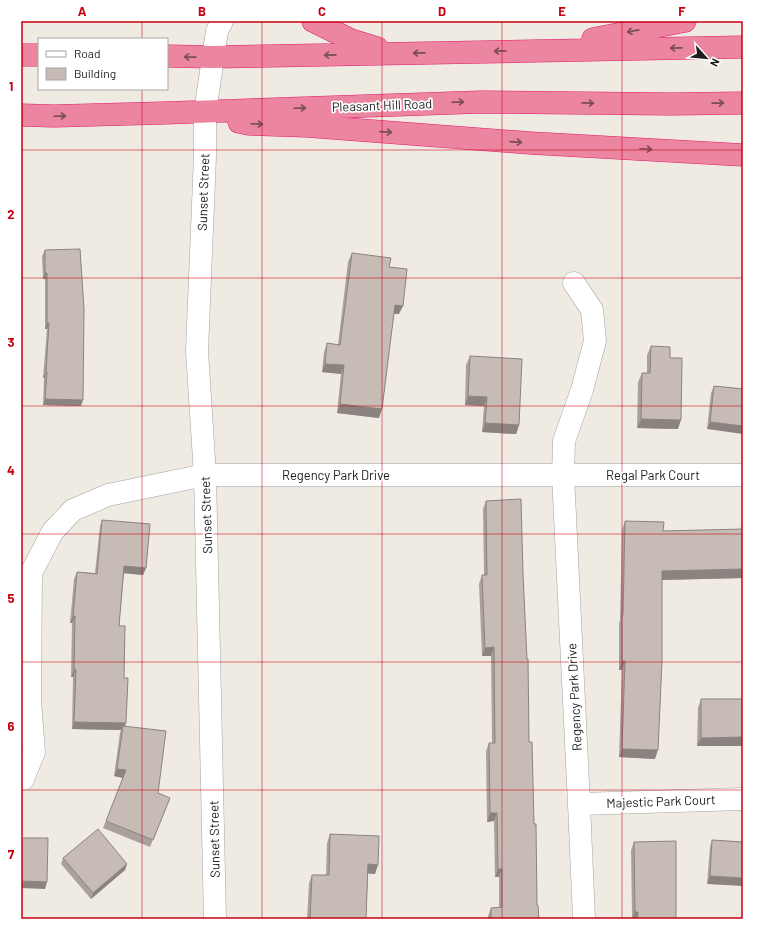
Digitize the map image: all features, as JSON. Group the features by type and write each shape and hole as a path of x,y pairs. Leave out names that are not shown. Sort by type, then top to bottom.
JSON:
{"highway":[{"path":"313,21 351,40 397,53"},
{"path":"539,50 685,21"},
{"path":"168,56 214,57 743,47"},
{"path":"21,55 38,55"},
{"name":"Pleasant Hill Road","path":"21,116 205,112 481,102 663,104 743,102"},
{"path":"205,112 248,124 307,126 530,143 743,155"}],"street":[{"name":"Sunset Street","path":"216,919 205,475 197,351 205,156 205,112 217,31 222,21"},
{"name":"Regency Park Drive","path":"574,282 592,310 595,341 582,390 564,441 563,475 584,919"},
{"name":"Regency Park Drive","path":"21,779 23,779 34,752 30,700 31,573 54,531 73,510 108,495 205,475 563,475"},
{"name":"Regal Park Court","path":"563,475 743,475"},
{"name":"Majestic Park Court","path":"579,804 743,798"}],"building":[{"path":"80,249 84,309 83,400 45,399 49,323 47,323 47,273 45,273 45,250"},
{"path":"352,253 391,258 389,267 407,269 403,306 395,305 382,409 340,404 344,365 325,364 327,343 340,345"},
{"path":"651,346 670,347 670,358 682,358 681,420 641,419 642,373 650,373"},
{"path":"470,356 522,359 519,425 485,423 487,397 468,396"},
{"path":"714,386 743,389 743,426 710,422"},
{"path":"521,499 523,574 528,659 529,742 532,742 534,824 536,824 537,905 539,919 491,919 491,908 502,907 502,869 498,869 497,813 490,813 489,743 495,743 494,647 485,648 482,575 487,575 486,501"},
{"path":"102,520 150,524 146,568 124,566 119,626 125,626 124,678 128,678 126,723 74,722 76,670 74,670 75,616 73,616 77,572 97,574"},
{"path":"625,521 664,522 663,531 743,529 743,569 662,571 662,661 658,750 622,749 625,661 622,661 622,615"},
{"path":"701,699 743,699 743,737 701,738"},
{"path":"123,726 166,731 158,793 170,798 153,840 106,821 126,770 117,769"},
{"path":"98,829 127,864 93,893 63,858"},
{"path":"330,834 379,836 378,865 368,864 366,919 310,919 312,875 329,875"},
{"path":"21,838 48,838 47,882 21,881"},
{"path":"712,840 743,842 743,878 710,876"},
{"path":"676,841 676,919 638,919 638,912 635,912 634,842"}]}
